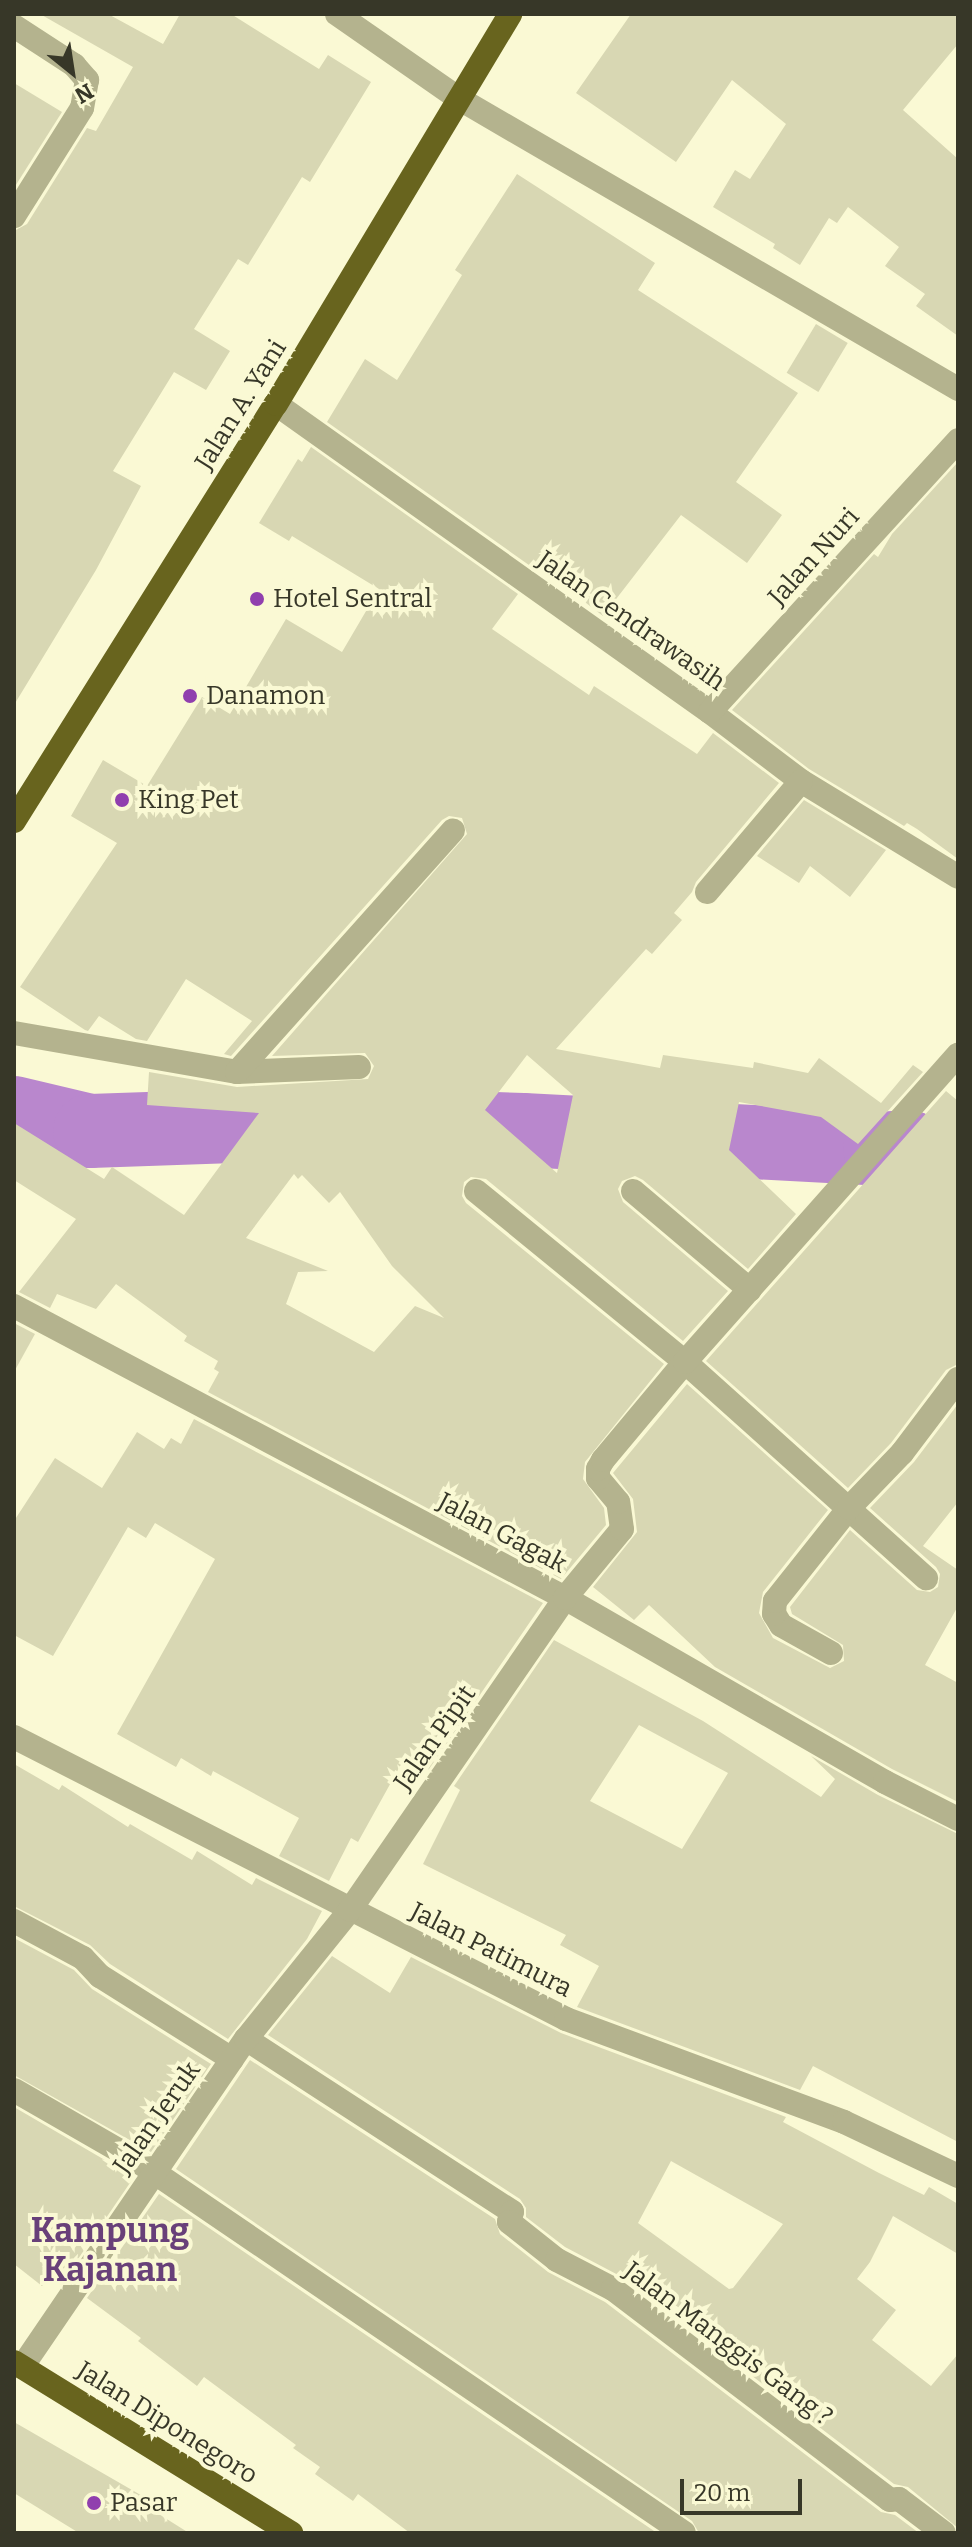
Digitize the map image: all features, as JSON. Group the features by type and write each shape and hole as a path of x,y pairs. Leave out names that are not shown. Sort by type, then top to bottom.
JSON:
{"highway":[{"name":"Jalan A. Yani","path":"14,821 276,404 510,14"},
{"name":"Jalan Diponegoro","path":"18,2364 291,2533"}],"street":[{"path":"337,14 458,98 958,389"},
{"path":"14,26 74,65 87,80 82,108 14,216"},
{"name":"Jalan Cendrawasih","path":"276,404 710,712 801,781 958,877"},
{"name":"Jalan Nuri","path":"710,712 958,440"},
{"path":"707,892 801,781"},
{"path":"237,1072 453,830"},
{"path":"14,1033 237,1072 359,1067"},
{"path":"685,1362 958,1055"},
{"path":"476,1191 685,1362 926,1578"},
{"path":"633,1191 750,1290"},
{"name":"Jalan Gagak","path":"14,1306 565,1598 885,1782 958,1819"},
{"name":"Jalan Pipit","path":"350,1910 565,1598 622,1529 618,1502 598,1478 598,1469 685,1362"},
{"path":"831,1653 781,1625 774,1614 775,1601 849,1508 902,1453 958,1379"},
{"name":"Jalan Patimura","path":"14,1737 566,2019 844,2122 958,2176"},
{"name":"Jalan Jeruk","path":"18,2364 239,2049 350,1910"},
{"path":"14,1921 83,1958 100,1976 239,2049"},
{"name":"Jalan Manggis Gang ?","path":"239,2049 512,2212 509,2222 557,2260 613,2289 890,2500 899,2499 944,2533"},
{"path":"14,2090 154,2172 684,2533"}],"building":[{"path":"40,14 108,14 163,44 180,14 231,14 319,69 328,55 371,82 310,182 302,177 248,265 238,259 194,329 230,351 206,390 174,372 113,471 141,486 96,570 14,705 14,231 27,224 87,128 96,131 133,67"},
{"path":"631,14 958,14 958,44 903,110 958,159 958,336 916,306 925,294 885,266 899,247 848,207 837,223 829,218 800,265 773,248 775,244 713,207 735,170 750,179 786,124 732,80 676,162 576,93"},
{"path":"14,83 62,112 14,188"},
{"path":"517,174 655,263 638,290 798,393 736,482 782,515 747,563 681,515 603,616 538,566 536,570 327,422 365,359 397,380 462,275 455,270"},
{"path":"816,324 848,343 818,392 787,373"},
{"path":"311,447 518,594 492,629 589,695 594,686 697,754 713,733 779,783 674,913 682,920 652,954 646,949 556,1049 660,1068 663,1055 753,1068 754,1062 808,1073 819,1058 881,1103 913,1065 923,1072 858,1144 821,1117 739,1102 729,1150 796,1214 748,1269 643,1180 635,1176 622,1181 618,1189 623,1202 728,1291 683,1341 486,1179 471,1177 464,1182 462,1196 466,1203 664,1364 585,1462 583,1479 604,1508 606,1525 561,1579 208,1392 219,1372 214,1369 218,1361 184,1341 187,1336 116,1284 96,1309 57,1294 50,1308 19,1292 76,1219 14,1180 14,1123 104,1179 112,1167 184,1215 259,1113 147,1105 149,1072 237,1087 368,1079 374,1066 365,1053 272,1056 467,834 462,818 449,816 442,820 231,1056 224,1054 252,1021 186,979 147,1041 136,1039 99,1016 88,1031 85,1030 20,987 117,843 71,816 103,760 147,786 202,697 230,714 286,619 342,652 379,589 292,536 289,541 259,523 298,459 302,462","holes":["527,1055 573,1095 557,1173 485,1110","294,1174 298,1179 302,1175 329,1203 340,1192 392,1266 444,1318 415,1306 374,1352 286,1304 298,1272 328,1271 246,1238"]},
{"path":"958,462 958,859 917,829 907,823 904,826 809,769 732,710 874,554 878,557 892,534"},
{"path":"804,800 886,850 850,897 810,866 799,883 757,856"},
{"path":"946,1091 958,1101 958,1364 946,1370 891,1443 848,1488 706,1361"},
{"path":"14,1323 35,1334 14,1372"},
{"path":"687,1384 828,1510 763,1592 759,1613 773,1638 830,1668 844,1661 843,1645 792,1614 790,1607 850,1530 917,1590 930,1592 938,1587 940,1574 936,1567 870,1508 914,1462 958,1404 958,1502 923,1546 958,1570 958,1606 925,1665 958,1683 958,1802 892,1769 715,1667 649,1605 634,1620 593,1587 637,1532 633,1499 613,1473"},
{"path":"194,1419 543,1603 427,1772 404,1759 358,1842 351,1838 329,1881 279,1856 299,1818 213,1771 211,1776 181,1758 176,1767 117,1734 215,1559 155,1523 146,1538 128,1527 53,1656 14,1635 14,1521 55,1458 102,1488 137,1432 164,1449 171,1438 181,1444"},
{"path":"554,1640 703,1721 821,1797 835,1779 811,1756 878,1795 958,1834 958,2142 813,2066 800,2090 577,2007 599,1966 560,1945 566,1935 423,1864 460,1790 454,1786","holes":["639,1725 728,1773 682,1849 590,1801"]},
{"path":"14,1764 59,1790 62,1785 128,1827 130,1824 192,1860 197,1851 252,1885 256,1878 322,1911 307,1939 228,2039 110,1964 90,1945 14,1906"},
{"path":"14,1938 74,1970 92,1989 211,2064 151,2152 14,2075"},
{"path":"332,1956 390,1993 411,1957 561,2033 786,2117 783,2122 879,2173 924,2195 929,2187 958,2204 958,2254 893,2216 870,2262 857,2279 896,2310 872,2340 931,2386 958,2354 958,2528 908,2487 894,2484 622,2277 565,2247 526,2217 526,2208 520,2199 268,2035","holes":["671,2161 783,2224 733,2288 729,2289 638,2223"]},
{"path":"250,2060 495,2219 500,2234 548,2272 605,2302 881,2512 895,2515 919,2533 699,2533 692,2521 176,2169"},
{"path":"14,2107 134,2177 63,2281 52,2273 42,2286 14,2264"},
{"path":"159,2194 657,2533 410,2533 358,2494 353,2501 315,2474 320,2467 293,2448 296,2445 204,2377 197,2386 138,2341 141,2338 87,2298"},
{"path":"14,2422 158,2505 154,2511 189,2533 79,2533 14,2493"}],"waterway":[{"path":"14,1113 90,1131 320,1123 523,1130 880,1149 909,1147 958,1168"}],"place":[{"name":"Hotel Sentral","path":"257,599"},
{"name":"Danamon","path":"190,696"},
{"name":"King Pet","path":"122,800"},
{"name":"Pasar","path":"94,2503"}],"district":[{"name":"Kampung Kajanan","path":"110,2250"}]}
